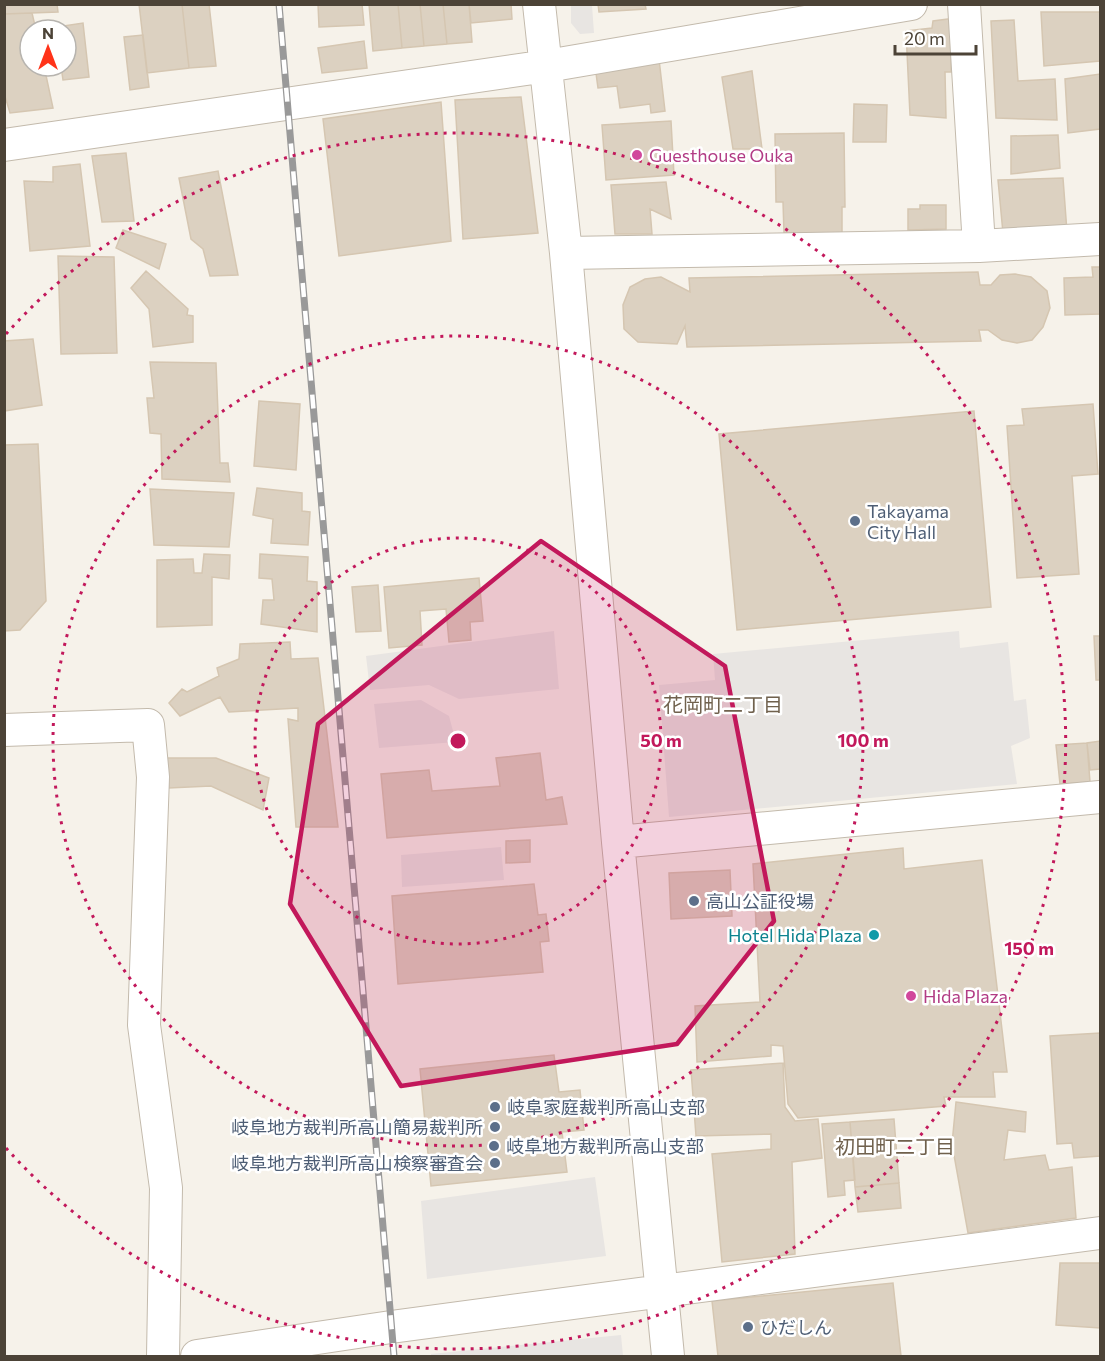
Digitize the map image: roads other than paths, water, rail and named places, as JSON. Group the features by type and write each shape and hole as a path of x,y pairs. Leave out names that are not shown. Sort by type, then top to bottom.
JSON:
{"street":[{"path":"539,4 566,253 618,842 668,1356"},
{"path":"4,145 547,66 911,4"},
{"path":"964,4 980,246"},
{"path":"566,253 980,246 1101,239"},
{"path":"4,730 148,725 153,777 144,1025 166,1188 163,1356"},
{"path":"618,842 1101,797"},
{"path":"196,1356 294,1349 662,1293 1101,1233"}],"railway":[{"path":"279,4 394,1356"}],"place":[{"name":"Guesthouse Ouka","path":"637,155"},
{"name":"Takayama City Hall","path":"855,521"},
{"name":"高山公証役場","path":"694,901"},
{"name":"Hotel Hida Plaza","path":"874,935"},
{"name":"Hida Plaza","path":"911,996"},
{"name":"岐阜家庭裁判所高山支部","path":"495,1107"},
{"name":"岐阜地方裁判所高山簡易裁判所","path":"495,1127"},
{"name":"岐阜地方裁判所高山支部","path":"494,1146"},
{"name":"岐阜地方裁判所高山検察審査会","path":"495,1163"},
{"name":"ひだしん","path":"748,1327"}],"district":[{"name":"花岡町二丁目","path":"723,704"},
{"name":"初田町二丁目","path":"895,1146"}]}
